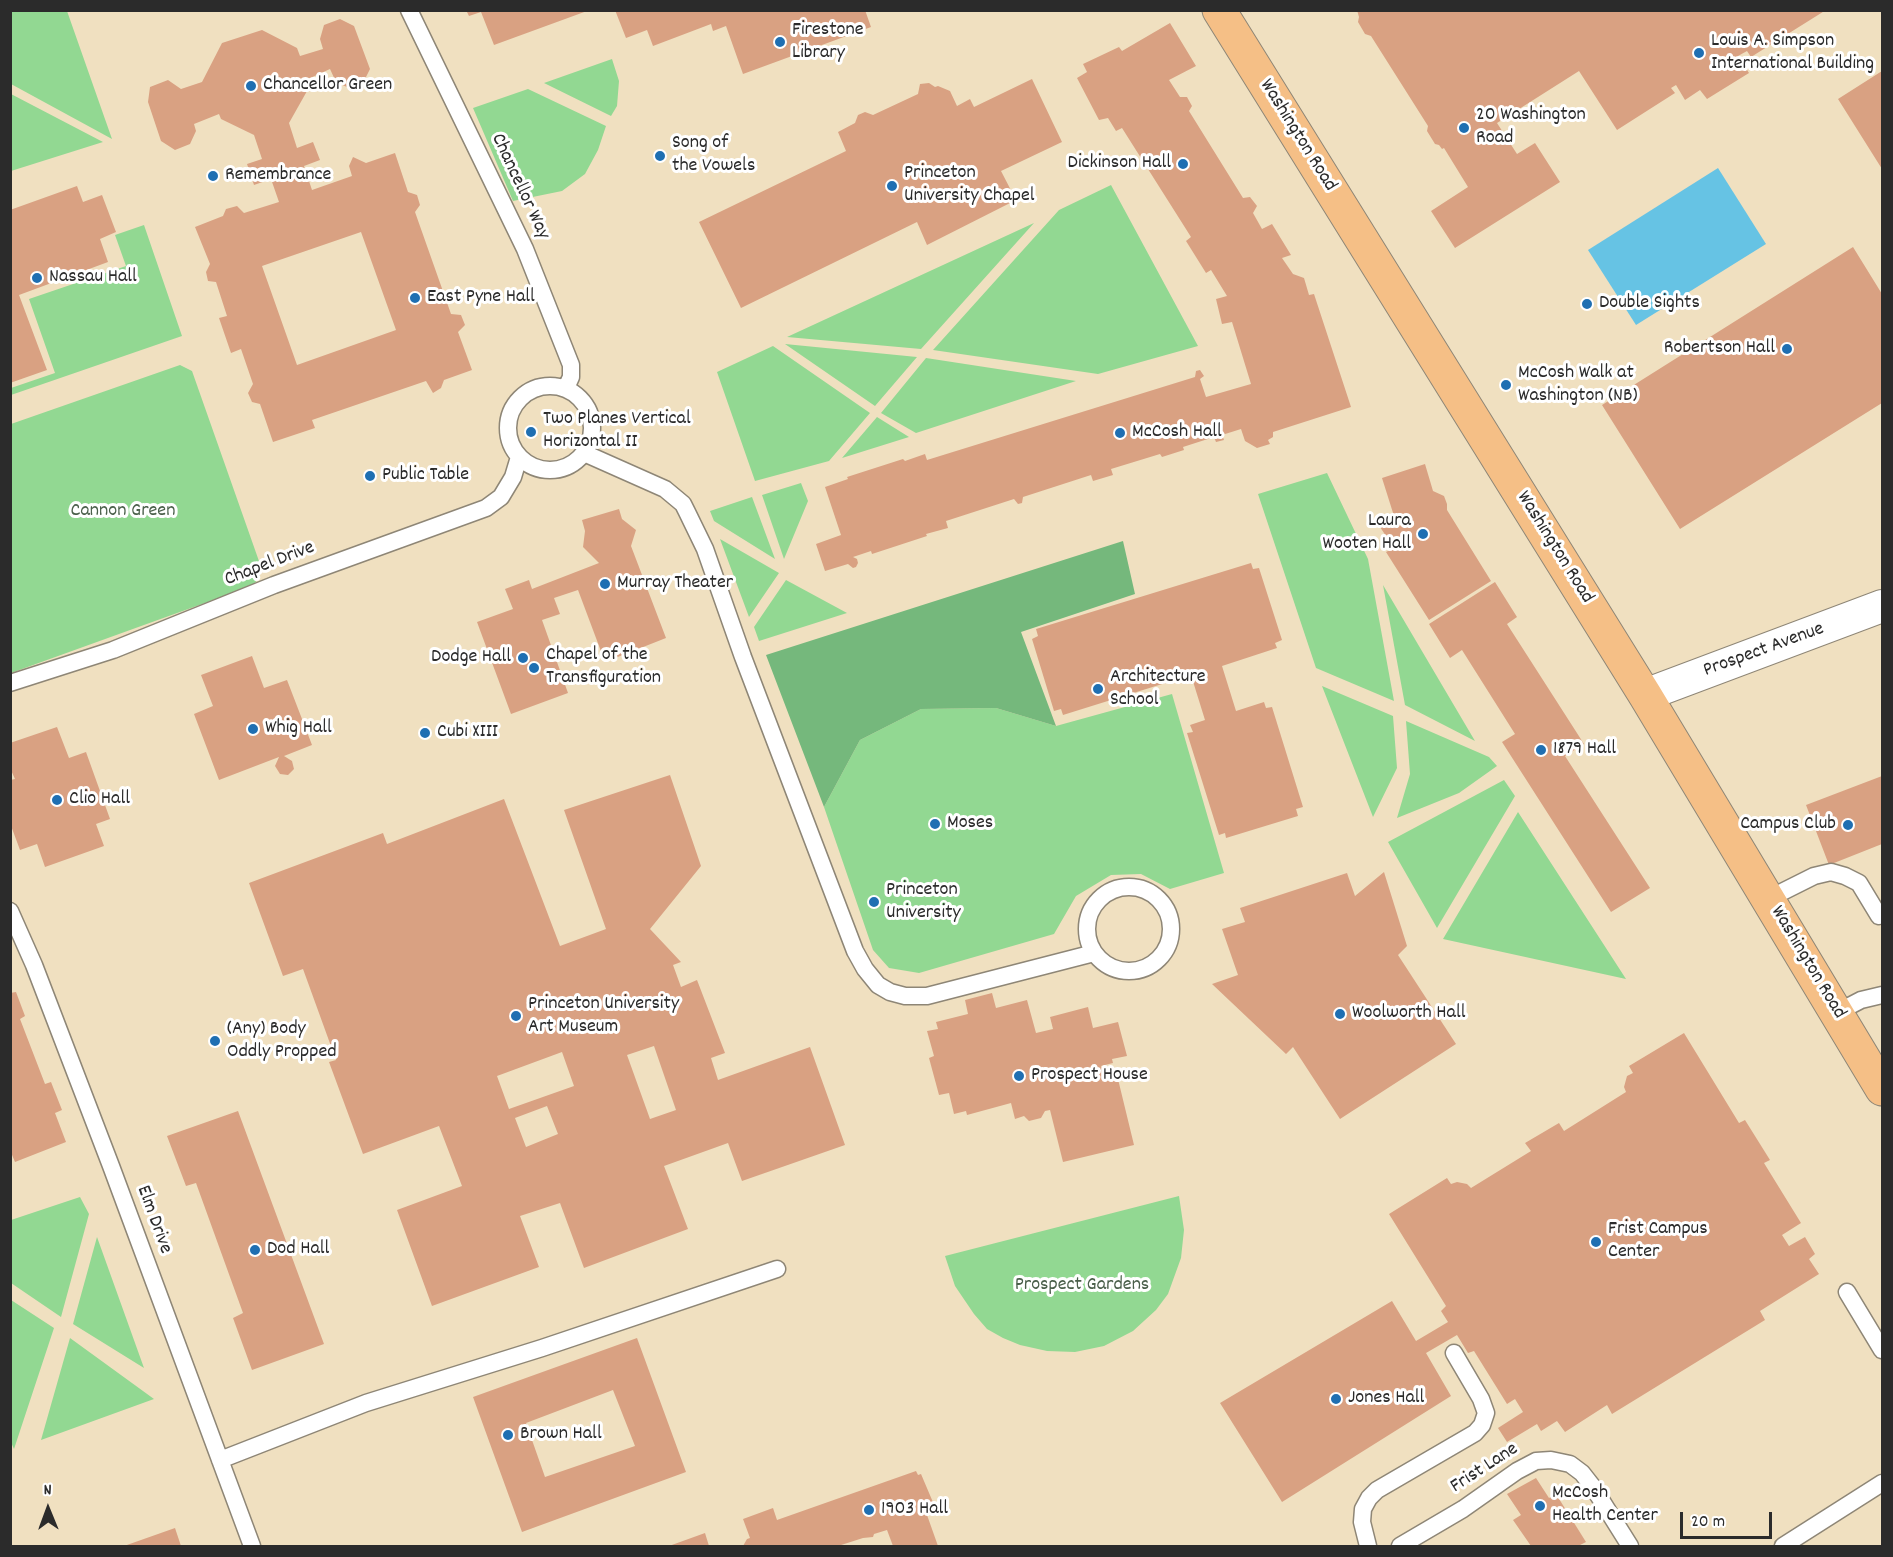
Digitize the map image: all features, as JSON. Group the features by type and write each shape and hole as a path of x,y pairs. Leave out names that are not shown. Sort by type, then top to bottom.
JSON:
{"main road":[{"name":"Washington Road","path":"1219,10 1645,695 1882,1089"}],"street":[{"name":"Prospect Avenue","path":"1645,695 1882,606"}],"lane":[{"name":"Chancellor Way","path":"409,10 525,249 570,365 571,377 566,388"},
{"path":"551,385 566,388 578,396 588,407 593,421 591,440 584,453 574,464 560,469 545,470 531,466 519,457 511,445 508,431 509,417 515,403 526,392 551,385"},
{"path":"584,453 665,489 683,504 691,518 705,549 743,657 855,951 865,969 878,985 890,992 905,996 927,996 1094,953"},
{"name":"Chapel Drive","path":"10,684 113,650 274,585 486,508 501,497 513,477 519,457"},
{"path":"1768,899 1814,876 1831,872 1859,883 1879,916"},
{"path":"1119,887 1134,887 1148,891 1164,904 1171,923 1171,935 1167,947 1151,964 1128,971 1115,969 1104,963 1094,953 1087,928 1089,914 1096,902 1106,893 1119,887"},
{"name":"Elm Drive","path":"10,911 34,965 111,1166 252,1546"},
{"path":"1836,1013 1861,1000 1882,995"},
{"path":"220,1460 366,1403 542,1348 777,1269"},
{"path":"1848,1292 1882,1350"},
{"path":"1368,1546 1362,1522 1363,1509 1373,1494 1475,1433 1482,1425 1486,1413 1481,1399 1454,1353"},
{"name":"Frist Lane","path":"1400,1546 1463,1509 1517,1471 1536,1461 1551,1460 1570,1464 1582,1473 1630,1546"},
{"path":"1783,1546 1882,1483"}],"green space":[{"path":"10,11 67,11 112,139 11,84"},
{"path":"612,59 619,81 617,106 611,116 544,83"},
{"path":"528,89 606,126 598,150 585,174 562,191 513,201 473,108"},
{"path":"11,94 103,142 11,171"},
{"path":"1111,185 1198,346 1098,374 933,350 1059,210"},
{"path":"1034,223 921,349 787,337"},
{"path":"144,225 182,336 11,395 11,388 55,373 29,299 126,266 115,235"},
{"path":"785,344 917,357 875,406"},
{"path":"773,346 870,413 829,461 755,481 717,372"},
{"path":"926,358 1076,381 916,433 881,413"},
{"name":"Cannon Green","path":"180,365 192,371 260,564 260,577 252,586 11,673 11,424"},
{"path":"877,417 909,437 842,458"},
{"path":"1327,473 1368,559 1394,701 1316,668 1258,494"},
{"path":"801,483 808,501 784,559 762,495"},
{"path":"752,497 775,559 714,521 710,511"},
{"path":"720,539 779,573 749,617"},
{"path":"1123,541 1135,594 1021,632 1056,726 996,708 921,709 860,740 824,807 766,655"},
{"path":"786,580 847,613 759,641 754,627"},
{"path":"1383,585 1475,741 1405,705"},
{"path":"1322,686 1393,716 1397,768 1373,817"},
{"path":"1172,694 1224,873 1170,889 1141,874 1111,875 1076,896 1054,934 919,973 889,968 873,950 824,807 860,740 921,709 996,708 1056,726"},
{"path":"1406,721 1489,757 1497,766 1459,793 1397,818 1410,774"},
{"path":"1504,780 1515,796 1437,928 1388,842"},
{"path":"1518,812 1626,979 1443,939"},
{"name":"Prospect Gardens","path":"1179,1196 1184,1230 1181,1258 1168,1294 1156,1310 1133,1331 1104,1346 1075,1352 1047,1351 1020,1345 987,1329 955,1286 945,1256"},
{"path":"80,1197 89,1214 61,1317 11,1283 11,1220"},
{"path":"97,1237 144,1368 73,1324"},
{"path":"11,1300 54,1328 14,1449 10,1440"},
{"path":"70,1338 154,1399 41,1440"}],"water":[{"path":"1718,168 1766,244 1636,325 1588,250"}],"building":[{"path":"466,10 587,11 494,45 481,12 469,16"},
{"name":"Firestone Library","path":"615,10 865,10 871,27 743,74 726,26 713,31 711,24 653,46 647,30 626,38"},
{"name":"20 Washington Road","path":"1357,10 1826,10 1751,57 1747,51 1738,56 1749,73 1707,99 1700,90 1685,100 1676,85 1671,88 1675,93 1617,130 1579,71 1497,123 1517,154 1535,143 1560,182 1455,248 1431,211 1468,187 1444,148 1435,144 1427,131 1428,126 1371,36 1365,34 1358,22"},
{"name":"East Pyne Hall","path":"340,19 354,26 370,69 363,83 349,88 336,82 330,69 308,79 311,84 289,123 297,148 313,142 320,160 304,166 312,190 352,176 349,166 353,157 366,163 395,153 408,192 417,195 420,205 415,212 451,314 461,315 465,325 458,332 472,370 444,380 441,388 433,393 426,381 312,420 315,428 273,442 260,404 252,402 248,393 253,384 241,349 231,353 219,318 227,316 216,282 208,281 206,272 210,264 195,227 223,216 226,209 237,206 244,213 279,202 271,179 254,185 247,164 262,159 254,135 221,119 219,114 194,124 196,131 190,144 175,150 161,141 148,102 150,87 168,80 181,89 202,82 222,43 262,30 297,48 300,56 323,49 320,39 324,25","holes":["361,232 396,330 297,365 262,266"]},
{"name":"McCosh Hall","path":"1170,23 1196,66 1169,80 1180,97 1187,97 1192,106 1189,111 1243,198 1250,197 1257,206 1253,213 1262,229 1272,224 1291,255 1282,258 1293,274 1304,278 1309,295 1314,294 1351,407 1273,432 1273,437 1268,440 1270,444 1257,448 1245,441 1241,429 1222,435 1224,440 1216,442 1214,437 1162,457 1160,454 1111,469 1113,475 1093,481 1091,475 1023,497 1022,503 1018,504 1014,499 946,521 948,528 926,534 927,536 872,554 871,551 853,557 857,559 856,567 853,568 848,564 825,571 816,544 841,535 825,487 848,479 847,477 925,454 927,460 1195,377 1196,371 1200,370 1204,376 1200,379 1206,397 1251,384 1232,322 1222,324 1216,299 1227,296 1211,270 1206,273 1186,241 1191,237 1122,128 1116,131 1108,118 1099,120 1077,78 1087,72 1083,64 1119,47 1122,51"},
{"path":"1882,71 1882,169 1838,99"},
{"name":"Princeton University Chapel","path":"1032,79 1062,142 1001,171 1016,200 927,245 917,222 741,308 699,222 846,151 838,132 855,123 858,115 865,112 873,115 918,94 920,84 929,83 950,91 957,106 970,99 974,107"},
{"name":"Nassau Hall","path":"77,186 83,202 102,195 116,232 100,239 108,262 19,295 47,370 10,383 10,210"},
{"name":"Robertson Hall","path":"1853,247 1882,294 1882,403 1680,529 1602,405"},
{"name":"Laura Wooten Hall","path":"1425,464 1433,491 1444,496 1447,510 1491,581 1429,620 1386,552 1394,548 1376,521 1394,516 1382,478"},
{"path":"619,509 622,519 636,530 631,546 666,638 605,662 578,590 554,598 560,614 542,620 568,693 511,714 477,622 513,609 505,589 529,580 532,589 599,563 583,547 585,531 582,520"},
{"name":"Architecture School","path":"1251,563 1253,569 1259,568 1282,640 1275,643 1277,648 1222,666 1236,711 1264,702 1266,708 1272,707 1303,807 1296,809 1298,816 1226,838 1225,833 1219,835 1187,733 1193,732 1190,725 1205,720 1191,675 1063,715 1061,709 1054,711 1032,639 1038,636 1036,629"},
{"name":"1879 Hall","path":"1495,582 1517,617 1507,624 1584,744 1565,756 1650,888 1611,912 1502,742 1515,734 1462,650 1450,658 1429,624"},
{"name":"Whig Hall","path":"252,656 264,688 287,680 312,745 284,756 292,761 294,769 288,775 280,774 275,766 279,757 219,780 194,714 213,706 201,675"},
{"name":"Clio Hall","path":"57,727 69,758 86,752 110,819 96,824 104,846 45,867 37,844 20,850 10,823 10,780 15,779 10,768 10,743"},
{"name":"Princeton University Art Museum","path":"670,775 701,866 650,929 681,962 673,965 681,987 697,980 725,1053 711,1058 718,1080 810,1047 845,1145 742,1181 728,1143 664,1166 688,1229 584,1268 560,1203 520,1216 539,1267 432,1306 397,1210 462,1186 439,1126 363,1154 329,1062 336,1060 303,969 283,976 249,883 383,833 387,844 504,799 560,946 606,929 564,810","holes":["654,1046 676,1110 650,1119 627,1055","562,1052 574,1086 509,1109 497,1076","547,1106 558,1134 526,1147 515,1118"]},
{"name":"Campus Club","path":"1882,776 1882,844 1829,865 1806,805"},
{"name":"Woolworth Hall","path":"1384,872 1407,946 1398,955 1456,1044 1340,1119 1293,1047 1286,1054 1212,984 1238,975 1222,929 1245,922 1240,908 1347,873 1355,896"},
{"path":"16,992 25,1016 20,1019 45,1084 51,1082 62,1110 55,1113 66,1142 15,1162 10,1150 10,993"},
{"name":"Prospect House","path":"992,993 996,1008 1027,1000 1036,1033 1053,1029 1050,1017 1088,1007 1093,1028 1118,1022 1127,1056 1112,1059 1113,1063 1101,1066 1104,1078 1117,1075 1134,1145 1063,1162 1050,1110 1045,1111 1041,1118 1029,1121 1024,1116 1015,1119 1011,1103 967,1115 966,1111 954,1114 949,1093 939,1095 929,1058 934,1056 927,1031 938,1029 936,1022 968,1014 965,1000"},
{"name":"Frist Campus Center","path":"1684,1033 1739,1123 1745,1120 1770,1160 1764,1163 1801,1223 1782,1235 1789,1246 1805,1237 1815,1254 1809,1259 1819,1274 1760,1311 1765,1320 1612,1414 1607,1405 1565,1432 1557,1421 1541,1431 1537,1424 1507,1442 1498,1428 1523,1412 1515,1399 1507,1404 1474,1351 1468,1353 1457,1335 1426,1353 1451,1396 1282,1502 1220,1403 1392,1301 1416,1341 1448,1322 1441,1311 1446,1306 1389,1214 1447,1178 1451,1184 1457,1182 1467,1184 1471,1188 1531,1151 1525,1143 1559,1123 1564,1131 1626,1092 1624,1087 1627,1076 1633,1073 1629,1066"},
{"name":"Dod Hall","path":"238,1111 324,1344 252,1370 233,1318 243,1313 196,1183 186,1186 167,1136"},
{"name":"Brown Hall","path":"637,1338 686,1472 522,1532 473,1397","holes":["613,1390 635,1446 545,1477 526,1423"]},
{"name":"1903 Hall","path":"916,1471 918,1475 921,1474 935,1507 932,1508 933,1512 927,1515 938,1546 893,1546 887,1530 874,1534 873,1537 838,1546 743,1546 750,1538 743,1519 773,1508 777,1520"},
{"name":"McCosh Health Center","path":"1536,1478 1549,1498 1556,1494 1586,1542 1578,1546 1531,1546 1513,1520 1521,1515 1507,1494"},
{"path":"175,1528 181,1546 124,1546"},
{"path":"705,1533 709,1546 669,1546"}],"place":[{"name":"Firestone Library","path":"780,42"},
{"name":"Louis A. Simpson International Building","path":"1699,53"},
{"name":"Chancellor Green","path":"251,86"},
{"name":"20 Washington Road","path":"1464,128"},
{"name":"Song of the Vowels","path":"660,156"},
{"name":"Dickinson Hall","path":"1183,164"},
{"name":"Remembrance","path":"213,176"},
{"name":"Princeton University Chapel","path":"892,186"},
{"name":"Nassau Hall","path":"37,278"},
{"name":"East Pyne Hall","path":"415,298"},
{"name":"Double Sights","path":"1587,304"},
{"name":"Robertson Hall","path":"1787,349"},
{"name":"McCosh Walk at Washington (NB)","path":"1506,385"},
{"name":"Two Planes Vertical Horizontal II","path":"531,432"},
{"name":"McCosh Hall","path":"1120,433"},
{"name":"Public Table","path":"370,476"},
{"name":"Laura Wooten Hall","path":"1423,534"},
{"name":"Murray Theater","path":"605,584"},
{"name":"Dodge Hall","path":"523,658"},
{"name":"Chapel of the Transfiguration","path":"534,668"},
{"name":"Architecture School","path":"1098,689"},
{"name":"Whig Hall","path":"253,729"},
{"name":"Cubi XIII","path":"425,733"},
{"name":"1879 Hall","path":"1541,750"},
{"name":"Clio Hall","path":"57,800"},
{"name":"Moses","path":"935,824"},
{"name":"Campus Club","path":"1848,825"},
{"name":"Princeton University","path":"874,902"},
{"name":"Woolworth Hall","path":"1340,1014"},
{"name":"Princeton University Art Museum","path":"516,1016"},
{"name":"(Any) Body Oddly Propped","path":"215,1041"},
{"name":"Prospect House","path":"1019,1076"},
{"name":"Frist Campus Center","path":"1596,1242"},
{"name":"Dod Hall","path":"255,1250"},
{"name":"Jones Hall","path":"1336,1399"},
{"name":"Brown Hall","path":"508,1435"},
{"name":"McCosh Health Center","path":"1540,1506"},
{"name":"1903 Hall","path":"869,1510"}]}
